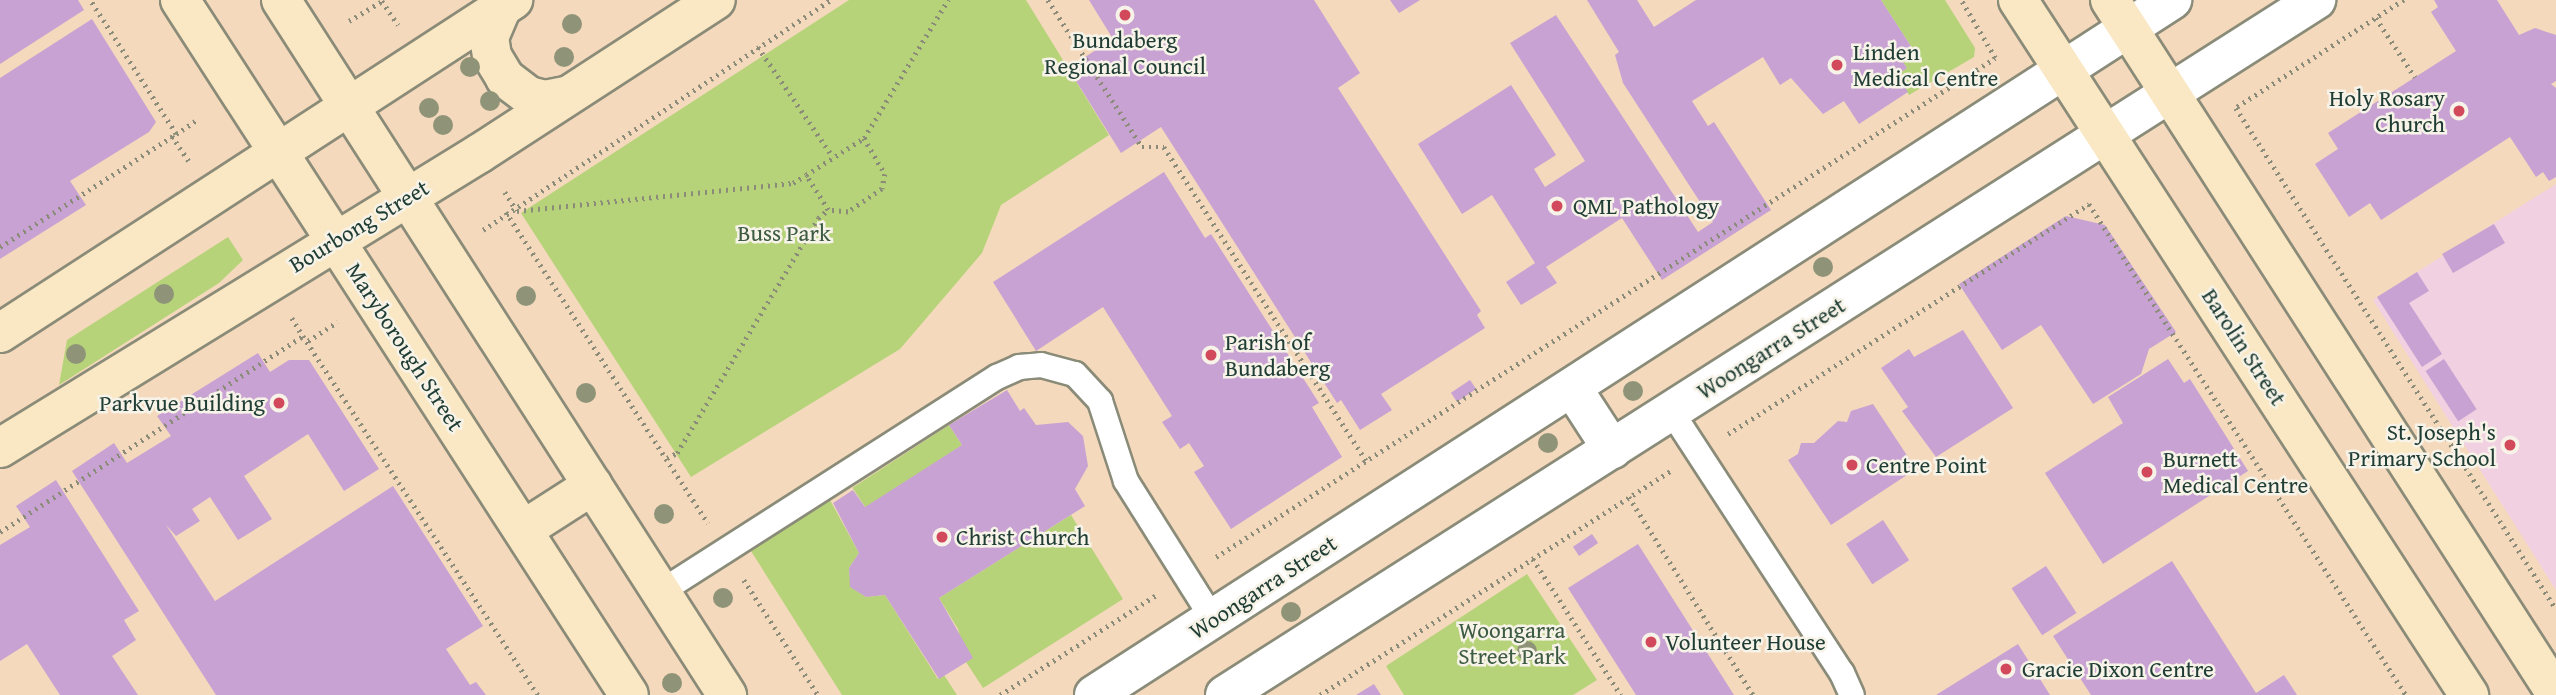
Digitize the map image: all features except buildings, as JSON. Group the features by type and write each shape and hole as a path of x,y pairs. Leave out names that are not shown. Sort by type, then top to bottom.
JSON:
{"main road":[{"name":"Maryborough Street","path":"180,0 629,695"},
{"path":"281,0 727,695"},
{"name":"Bourbong Street","path":"0,448 409,196 716,0"},
{"name":"Barolin Street","path":"2018,0 2469,695"},
{"path":"0,333 279,154 507,3"},
{"path":"507,3 489,37 492,56 505,79 529,96 545,100 566,96"},
{"path":"2120,14 2556,694"},
{"path":"523,530 593,485"}],"street":[{"name":"Woongarra Street","path":"1094,695 2063,71 2120,14 2172,0"},
{"name":"Woongarra Street","path":"1225,695 2316,0"},
{"path":"1573,388 1612,449"}],"lane":[{"path":"662,591 997,377 1019,367 1041,365 1075,374 1100,401 1126,481 1213,619"},
{"path":"1671,411 1842,673 1852,695"}],"path":[{"path":"90,0 189,161"},
{"path":"483,230 506,212 831,0"},
{"path":"505,192 517,211 793,183 863,138 948,0"},
{"path":"1048,0 1142,147 1164,147 1366,461"},
{"path":"1000,695 1995,58 1961,0"},
{"path":"2404,0 2236,108 2556,609"},
{"path":"349,21 381,1 403,32"},
{"path":"2376,18 2415,77"},
{"path":"758,47 833,157"},
{"path":"0,247 198,119"},
{"path":"667,458 677,453 818,218 828,210 848,212 882,189 885,174 863,138"},
{"path":"806,175 828,210"},
{"path":"1320,695 2089,204 2406,695"},
{"path":"506,212 818,695"},
{"path":"287,311 538,695"},
{"path":"308,341 337,322"},
{"path":"0,532 303,336"},
{"path":"1629,498 1753,695"},
{"path":"1532,559 1621,695"}],"shaded area":[{"name":"St. Joseph's Primary School","path":"2556,184 2556,590 2373,300"}],"green space":[{"name":"Buss Park","path":"849,0 1026,0 1109,135 1001,205 982,253 900,349 691,477 521,213"},
{"path":"1881,0 1945,0 1975,48 1974,57 1909,95 1897,75 1907,68 1903,62 1916,54"},
{"path":"228,237 243,260 219,283 59,385 67,340"},
{"path":"949,425 962,445 866,508 853,488"},
{"path":"830,500 859,553 849,568 851,587 866,597 885,595 938,679 944,675 957,695 842,695 751,551"},
{"path":"1071,515 1123,599 983,688 966,662 958,629 939,598"},
{"name":"Woongarra Street Park","path":"1527,574 1597,680 1573,695 1404,695 1386,666"}],"place":[{"name":"Bundaberg Regional Council","path":"1125,15"},
{"name":"Linden Medical Centre","path":"1837,65"},
{"name":"Holy Rosary Church","path":"2459,111"},
{"name":"QML Pathology","path":"1557,206"},
{"name":"Parish of Bundaberg","path":"1211,355"},
{"name":"Parkvue Building","path":"279,403"},
{"name":"St. Joseph's Primary School","path":"2510,445"},
{"name":"Centre Point","path":"1852,465"},
{"name":"Burnett Medical Centre","path":"2147,472"},
{"name":"Christ Church","path":"942,537"},
{"name":"Volunteer House","path":"1651,642"},
{"name":"Gracie Dixon Centre","path":"2006,669"}]}
